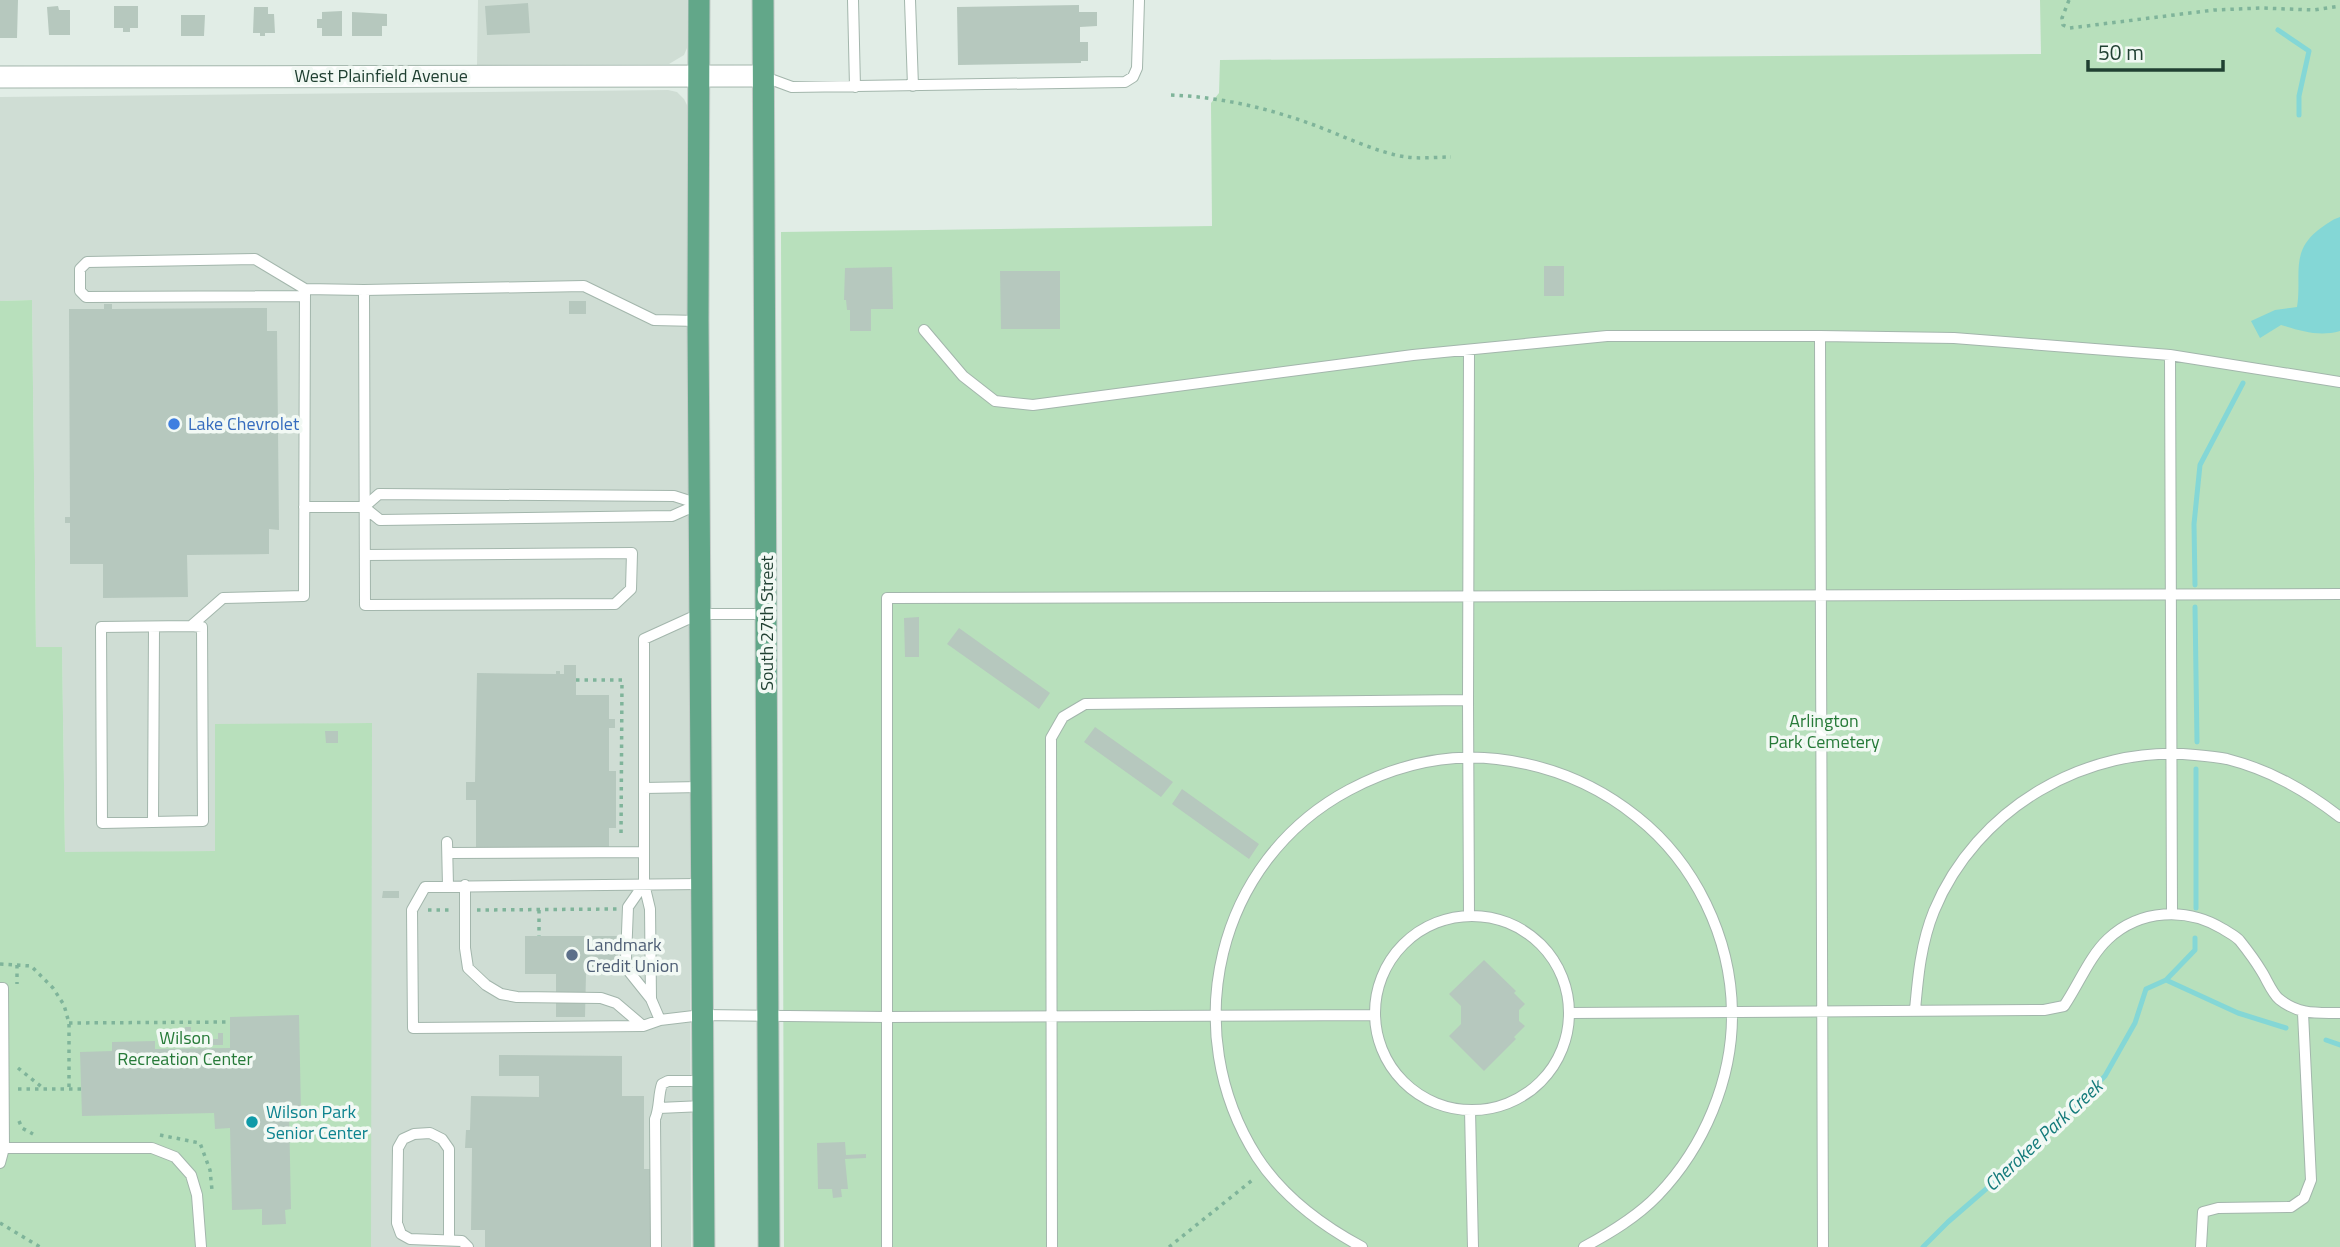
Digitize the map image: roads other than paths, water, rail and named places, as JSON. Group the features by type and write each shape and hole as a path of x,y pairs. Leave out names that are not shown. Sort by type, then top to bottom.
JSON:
{"main road":[{"path":"699,0 699,614 704,1247"},
{"name":"South 27th Street","path":"763,0 770,1016 769,1247"}],"street":[{"name":"West Plainfield Avenue","path":"0,77 762,76"}],"lane":[{"path":"853,0 855,87"},
{"path":"911,0 913,86"},
{"path":"762,76 792,87 1125,82 1133,77 1137,68 1139,0"},
{"path":"305,293 255,259 87,262 80,269 80,291 86,297 305,293 364,290 584,286 654,320 698,321"},
{"path":"364,290 365,605 615,604 631,589 632,553 365,555"},
{"path":"191,626 223,598 304,596 305,293"},
{"path":"924,330 962,376 995,401 1033,405 1469,349 1607,336 1954,338 2170,355 2340,382"},
{"path":"1820,336 1824,1247"},
{"path":"1469,349 1469,916"},
{"path":"2170,355 2172,914"},
{"path":"304,507 364,507 379,495 674,496 699,504"},
{"path":"364,507 380,520 672,516 699,504"},
{"path":"887,1247 887,598 2340,594"},
{"path":"651,999 650,909 644,884 644,639 699,614 767,614"},
{"path":"191,626 202,626 203,821 102,823 101,627 191,626"},
{"path":"153,822 154,627"},
{"path":"1052,1247 1051,738 1063,717 1086,704 1468,700"},
{"path":"1915,1010 1920,958 1934,911 1959,866 1988,829 2029,796 2077,770 2124,757 2171,753 2224,758 2266,771 2311,794 2340,817"},
{"path":"1362,1247 1329,1229 1290,1197 1258,1158 1234,1114 1219,1065 1214,1015 1219,965 1234,916 1258,872 1290,832 1329,800 1374,776 1423,762 1469,756 1524,762 1572,776 1616,800 1655,831 1687,870 1712,914 1726,962 1732,1012 1727,1063 1713,1112 1689,1156 1657,1196 1618,1229 1584,1247"},
{"path":"644,788 701,787"},
{"path":"448,886 448,847 644,852"},
{"path":"644,884 628,907 625,929 627,969 651,999 660,1020"},
{"path":"701,884 425,887 412,910 413,1028 643,1026 660,1020 702,1015 1375,1015"},
{"path":"465,885 465,948 468,968 486,985 517,997 601,998 617,1003 643,1026"},
{"path":"1570,1013 2044,1010 2064,1006 2091,959 2109,937 2132,923 2158,913 2181,914 2211,922 2238,939 2277,998 2304,1013 2340,1013"},
{"path":"1469,916 1495,918 1519,928 1540,943 1556,963 1566,987 1570,1013 1566,1038 1556,1062 1540,1082 1520,1097 1496,1107 1471,1110 1441,1105 1415,1091 1394,1070 1380,1044 1375,1015 1379,985 1392,958 1399,950 1413,936 1439,921 1469,916"},
{"path":"0,988 3,988 4,1148 0,1163"},
{"path":"2201,1247 2203,1212 2218,1208 2291,1207 2304,1198 2311,1180 2304,1013"},
{"path":"656,1247 655,1119 662,1084 668,1081 702,1081"},
{"path":"659,1108 703,1106"},
{"path":"1471,1110 1473,1247"},
{"path":"449,1239 449,1149 442,1139 430,1133 414,1134 403,1139 398,1148 397,1223 401,1234 410,1239 462,1241 468,1247"},
{"path":"4,1148 152,1147 176,1157 191,1175 197,1195 201,1247"}],"water":[{"path":"2340,217 2340,331 2317,333 2281,325 2260,338 2251,321 2275,310 2297,307 2299,266 2303,248 2317,231"}],"waterway":[{"name":"Cherokee Park Creek","path":"2278,30 2309,51 2299,96 2299,115"},
{"name":"Cherokee Park Creek","path":"2195,585 2194,524 2200,465 2243,383"},
{"name":"Cherokee Park Creek","path":"2195,607 2197,742"},
{"name":"Cherokee Park Creek","path":"2196,769 2196,908"},
{"name":"Cherokee Park Creek","path":"2166,980 2195,950 2195,938"},
{"name":"Cherokee Park Creek","path":"1923,1247 2038,1144 2105,1076 2135,1023 2146,989 2166,980 2238,1013 2286,1028"},
{"name":"Cherokee Park Creek","path":"2326,1040 2340,1045"}],"place":[{"name":"Lake Chevrolet","path":"174,424"},
{"name":"Landmark Credit Union","path":"572,955"},
{"name":"Wilson Park Senior Center","path":"252,1122"}],"park label":[{"name":"Arlington Park Cemetery","path":"1824,731"},
{"name":"Wilson Recreation Center","path":"185,1048"}]}
